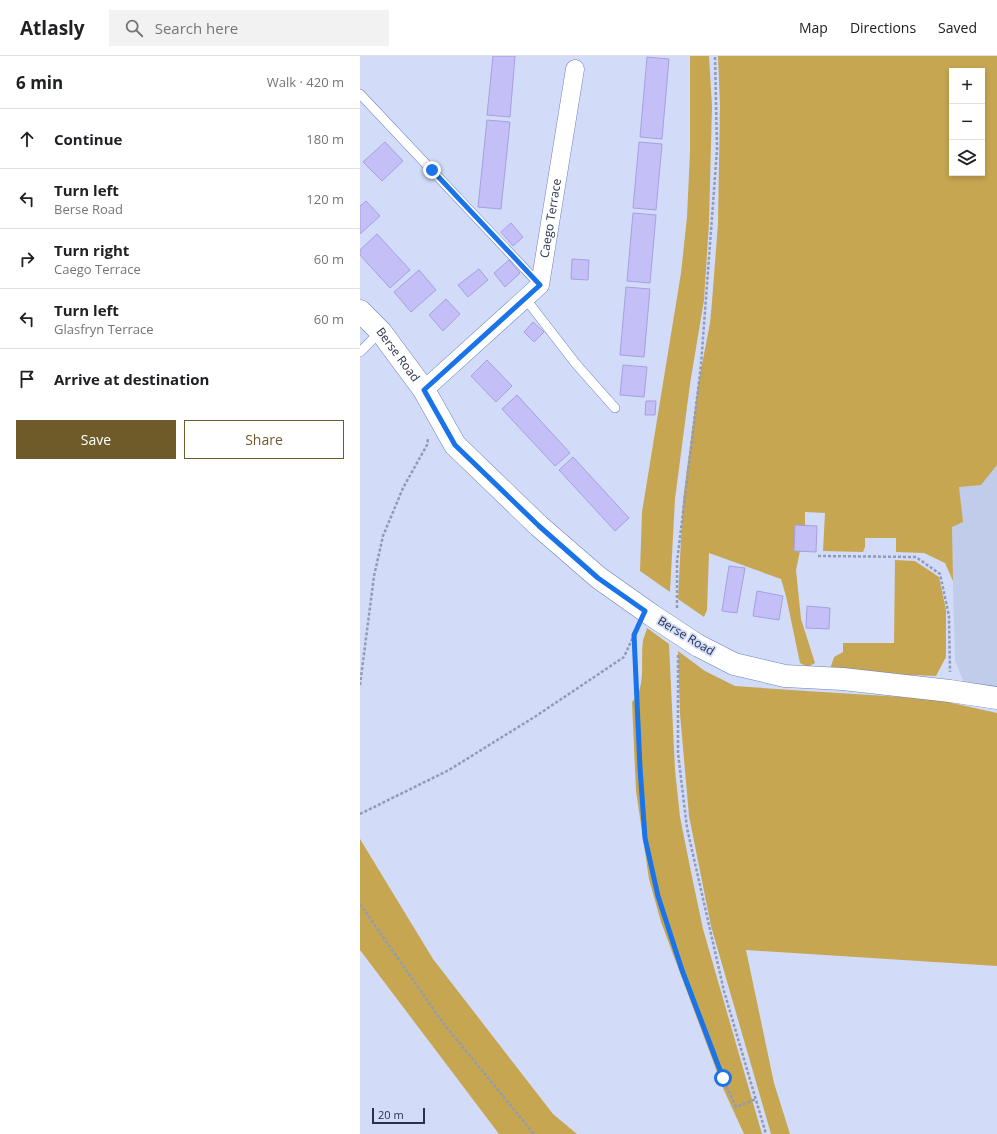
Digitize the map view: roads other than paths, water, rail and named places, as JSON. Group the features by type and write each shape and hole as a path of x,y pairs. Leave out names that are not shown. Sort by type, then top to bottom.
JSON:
{"main road":[{"name":"Berse Road","path":"360,311 381,332 424,390 455,445 534,521 598,578 647,613 687,647 734,664 785,676 843,679 950,690 997,698"}],"street":[{"name":"Caego Terrace","path":"540,285 575,69"},
{"path":"424,390 540,285"}],"lane":[{"path":"360,94 540,285"},
{"path":"525,298 576,364 615,408"},
{"path":"360,352 381,332"}]}
